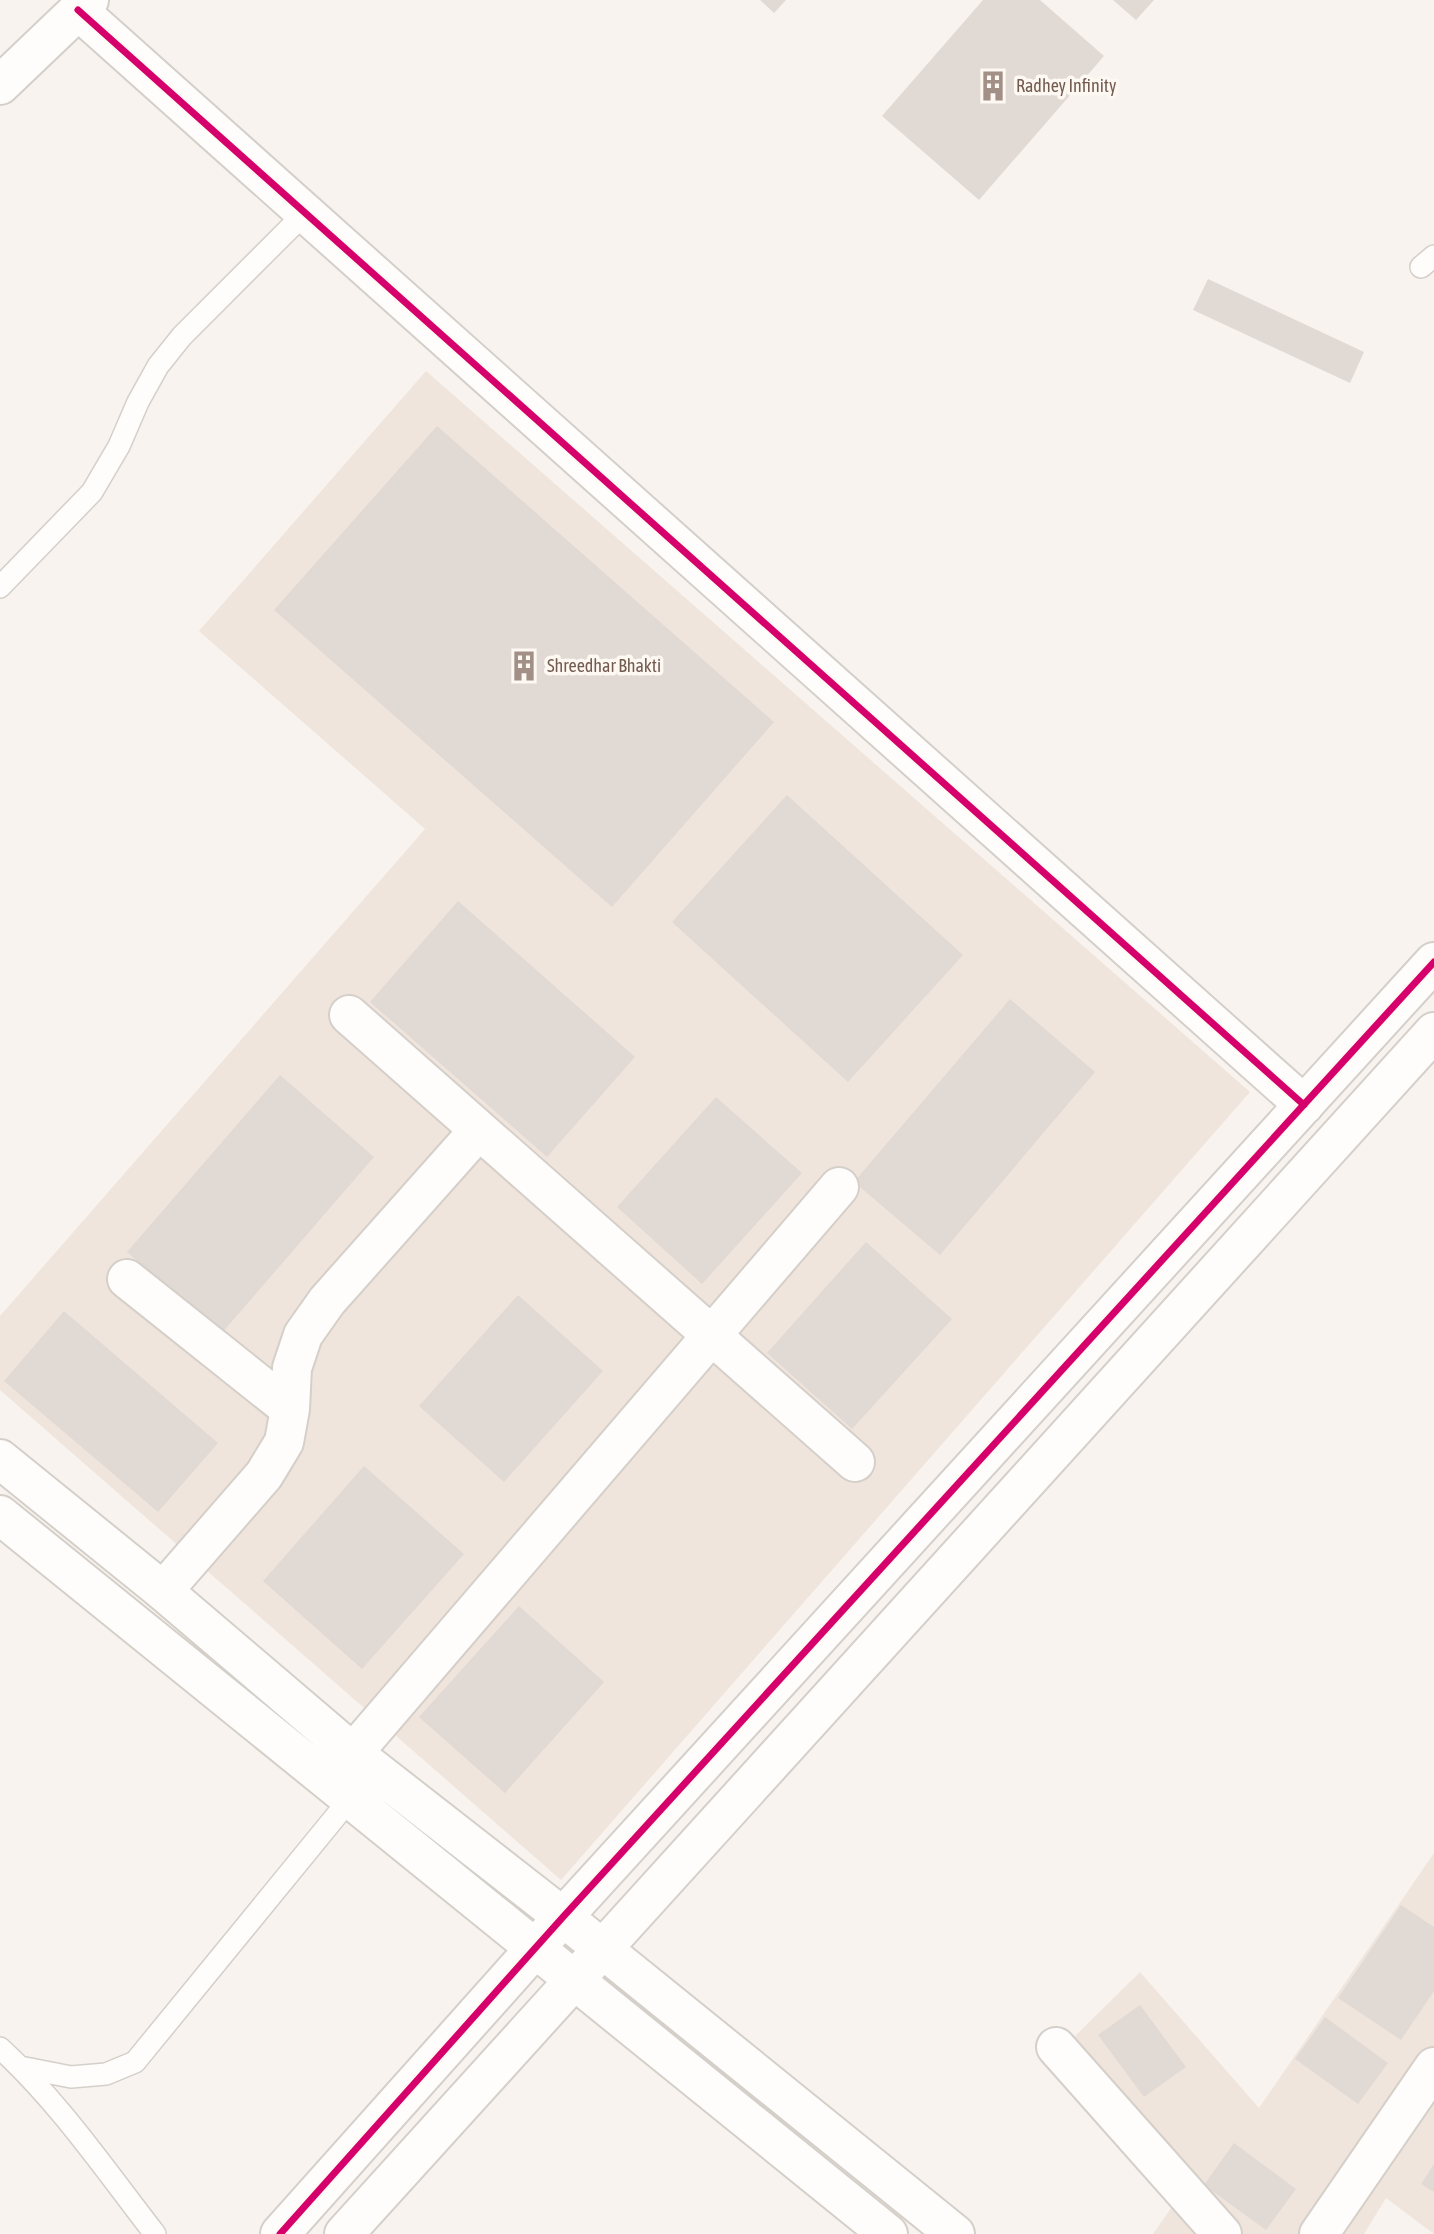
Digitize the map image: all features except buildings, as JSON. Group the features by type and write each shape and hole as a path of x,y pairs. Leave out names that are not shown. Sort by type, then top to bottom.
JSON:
{"street":[{"path":"0,85 84,5 305,213 1304,1105"},
{"path":"280,2234 563,1917 1433,966"},
{"path":"349,1015 855,1462"},
{"path":"344,2234 1434,1032"},
{"path":"163,1591 264,1475 284,1442 290,1409 292,1368 303,1335 327,1301 479,1130"},
{"path":"353,1753 839,1187"},
{"path":"127,1279 290,1409"},
{"path":"0,1459 163,1591 353,1753 602,1948 955,2234"},
{"path":"0,1515 888,2234"},
{"path":"1056,2048 1222,2234"},
{"path":"1319,2234 1434,2067"}],"lane":[{"path":"0,587 92,492 119,446 138,402 158,366 182,336 305,213"},
{"path":"20,2067 71,2077 106,2074 135,2063 349,1799"},
{"path":"0,2048 20,2067 88,2147 155,2234"}],"shaded area":[{"path":"426,371 1250,1092 561,1880 0,1390 0,1316 425,829 199,631"},
{"path":"1434,1853 1434,2234 1386,2198 1364,2234 1153,2234 1194,2175 1072,2039 1140,1972 1259,2108"}],"cycle path":[{"path":"78,10 1304,1105"},
{"path":"280,2234 563,1917 1434,962"}],"place":[{"name":"Radhey Infinity","path":"993,86"},
{"name":"Shreedhar Bhakti","path":"524,666"}]}
